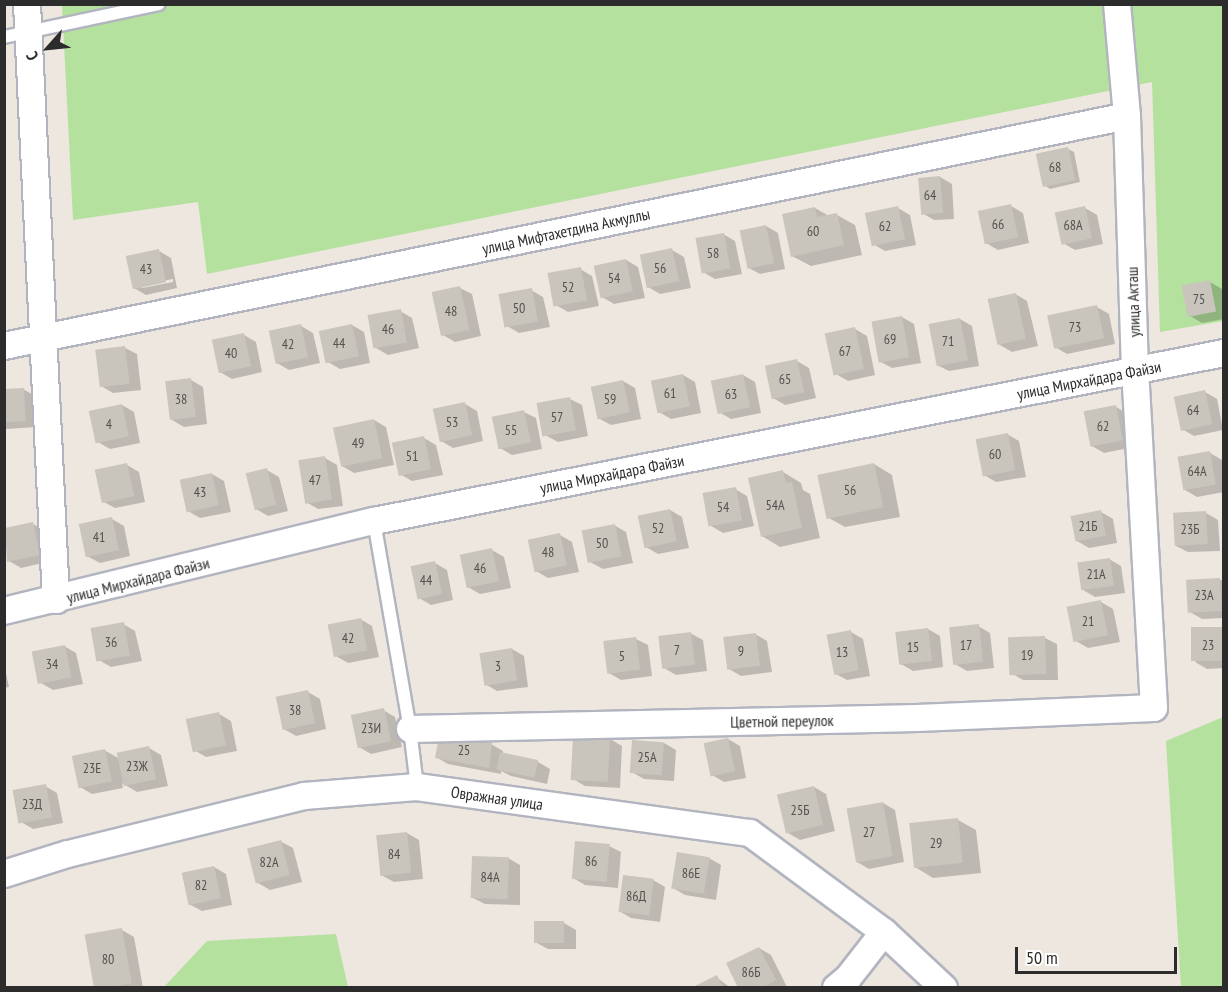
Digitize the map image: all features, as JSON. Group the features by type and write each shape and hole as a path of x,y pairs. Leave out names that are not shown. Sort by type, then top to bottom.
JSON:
{"street":[{"path":"27,4 16,34 43,338 56,600"},
{"name":"улица Акташ","path":"1117,4 1127,116 1135,371 1154,708"},
{"name":"улица Мифтахетдина Акмуллы","path":"4,346 1127,116"},
{"name":"улица Мирхайдара Файзи","path":"4,611 374,521 1224,353"},
{"name":"Цветной переулок","path":"410,729 917,718 1154,708"},
{"name":"Овражная улица","path":"4,874 68,854 304,796 417,787 750,833 884,932 944,987"},
{"path":"836,987 848,978 884,932"}],"lane":[{"path":"16,34 159,4"},
{"path":"374,521 410,729 417,787"}],"green space":[{"path":"62,5 1223,5 1223,321 1160,332 1152,82 207,274 198,202 73,220"},
{"path":"1223,717 1223,987 1181,987 1166,741"},
{"path":"336,934 348,987 164,987 207,941"}],"building":[{"path":"1068,147 1075,180 1043,187 1036,154"},
{"path":"940,176 943,213 921,215 918,178"},
{"path":"1011,204 1018,237 985,244 978,211"},
{"path":"898,206 905,239 872,246 865,213"},
{"path":"1085,206 1092,238 1062,245 1055,212"},
{"path":"815,207 817,217 837,213 844,245 791,257 782,214"},
{"path":"766,225 774,263 748,269 740,231"},
{"path":"724,233 730,268 702,273 695,238"},
{"path":"672,248 679,281 647,288 640,255"},
{"path":"159,249 166,282 133,289 126,256"},
{"path":"626,259 633,291 601,298 594,266"},
{"path":"581,267 587,300 553,306 548,273"},
{"path":"1210,280 1216,311 1188,317 1182,286"},
{"path":"460,286 469,330 441,336 432,292"},
{"path":"532,288 538,321 504,327 499,294"},
{"path":"1016,293 1026,339 997,345 988,299"},
{"path":"1097,305 1104,338 1054,349 1047,316"},
{"path":"401,309 407,342 373,348 368,315"},
{"path":"902,316 909,357 879,363 871,321"},
{"path":"960,318 968,360 937,366 929,324"},
{"path":"301,324 308,357 276,364 269,331"},
{"path":"352,324 359,356 326,363 319,331"},
{"path":"855,327 864,369 834,376 825,333"},
{"path":"244,333 251,366 219,373 212,340"},
{"path":"125,346 130,384 100,387 95,350"},
{"path":"797,359 804,392 772,399 765,366"},
{"path":"683,374 690,406 658,413 651,381"},
{"path":"743,374 750,407 718,414 711,381"},
{"path":"191,378 196,417 170,420 165,381"},
{"path":"623,380 630,412 598,419 591,387"},
{"path":"24,388 26,421 6,422 4,389"},
{"path":"1205,390 1212,424 1181,431 1174,397"},
{"path":"570,397 576,430 542,436 537,403"},
{"path":"465,402 472,435 440,442 433,409"},
{"path":"122,404 129,436 96,443 89,411"},
{"path":"1116,405 1123,440 1090,447 1084,411"},
{"path":"524,410 531,442 499,449 492,417"},
{"path":"374,419 382,458 341,467 333,428"},
{"path":"1008,433 1015,470 983,477 976,439"},
{"path":"424,436 431,469 399,476 392,443"},
{"path":"1210,451 1216,484 1183,490 1178,457"},
{"path":"325,456 332,499 305,504 298,460"},
{"path":"127,463 134,496 102,503 95,470"},
{"path":"874,463 883,507 827,519 817,475"},
{"path":"267,468 276,505 255,510 246,473"},
{"path":"783,470 786,483 792,482 802,528 761,537 748,478"},
{"path":"212,473 219,505 187,512 180,480"},
{"path":"736,487 742,520 708,526 703,493"},
{"path":"670,509 677,541 645,548 638,516"},
{"path":"1101,510 1106,536 1076,541 1071,516"},
{"path":"1206,511 1208,544 1175,546 1173,513"},
{"path":"112,517 119,550 86,557 79,524"},
{"path":"33,522 40,555 7,562 5,528"},
{"path":"615,524 621,556 588,563 582,530"},
{"path":"560,533 567,565 535,572 528,540"},
{"path":"492,548 499,581 467,588 460,555"},
{"path":"1110,558 1114,586 1081,590 1077,563"},
{"path":"435,561 442,594 418,599 411,566"},
{"path":"1220,578 1222,611 1188,613 1186,580"},
{"path":"1101,600 1108,635 1074,642 1067,607"},
{"path":"361,618 367,650 334,657 328,624"},
{"path":"124,622 130,655 96,661 91,628"},
{"path":"979,624 983,662 953,665 949,627"},
{"path":"1191,627 1224,627 1224,661 1191,661"},
{"path":"928,628 932,661 899,665 895,632"},
{"path":"851,630 859,670 834,675 826,635"},
{"path":"691,632 695,665 662,669 658,636"},
{"path":"756,633 760,666 727,670 723,637"},
{"path":"1045,636 1046,674 1009,675 1008,637"},
{"path":"636,637 640,670 607,674 603,641"},
{"path":"65,645 71,677 38,684 32,651"},
{"path":"512,648 517,681 485,686 479,653"},
{"path":"308,690 315,723 283,730 276,697"},
{"path":"384,708 391,741 358,748 351,715"},
{"path":"219,712 226,745 193,752 186,719"},
{"path":"573,736 610,738 608,782 571,780"},
{"path":"439,737 492,743 489,768 435,758"},
{"path":"728,738 735,771 711,776 704,743"},
{"path":"632,740 664,742 662,775 630,773"},
{"path":"149,746 156,779 124,786 117,753"},
{"path":"105,749 112,781 79,788 72,756"},
{"path":"500,752 538,760 534,778 496,770"},
{"path":"46,784 52,817 18,823 13,790"},
{"path":"814,786 823,825 786,834 777,795"},
{"path":"883,802 893,856 856,863 847,808"},
{"path":"958,818 963,863 914,868 909,823"},
{"path":"407,832 411,873 380,876 376,835"},
{"path":"281,840 290,875 256,883 247,848"},
{"path":"575,841 610,844 607,882 572,879"},
{"path":"677,852 710,857 704,894 671,889"},
{"path":"472,856 509,857 508,899 471,898"},
{"path":"214,866 221,898 189,905 182,873"},
{"path":"623,875 654,879 649,916 618,912"},
{"path":"534,921 564,921 564,943 534,943"},
{"path":"122,928 132,983 94,988 85,935"},
{"path":"759,947 776,980 762,988 738,988 726,963"},
{"path":"717,975 723,988 691,988"}]}
